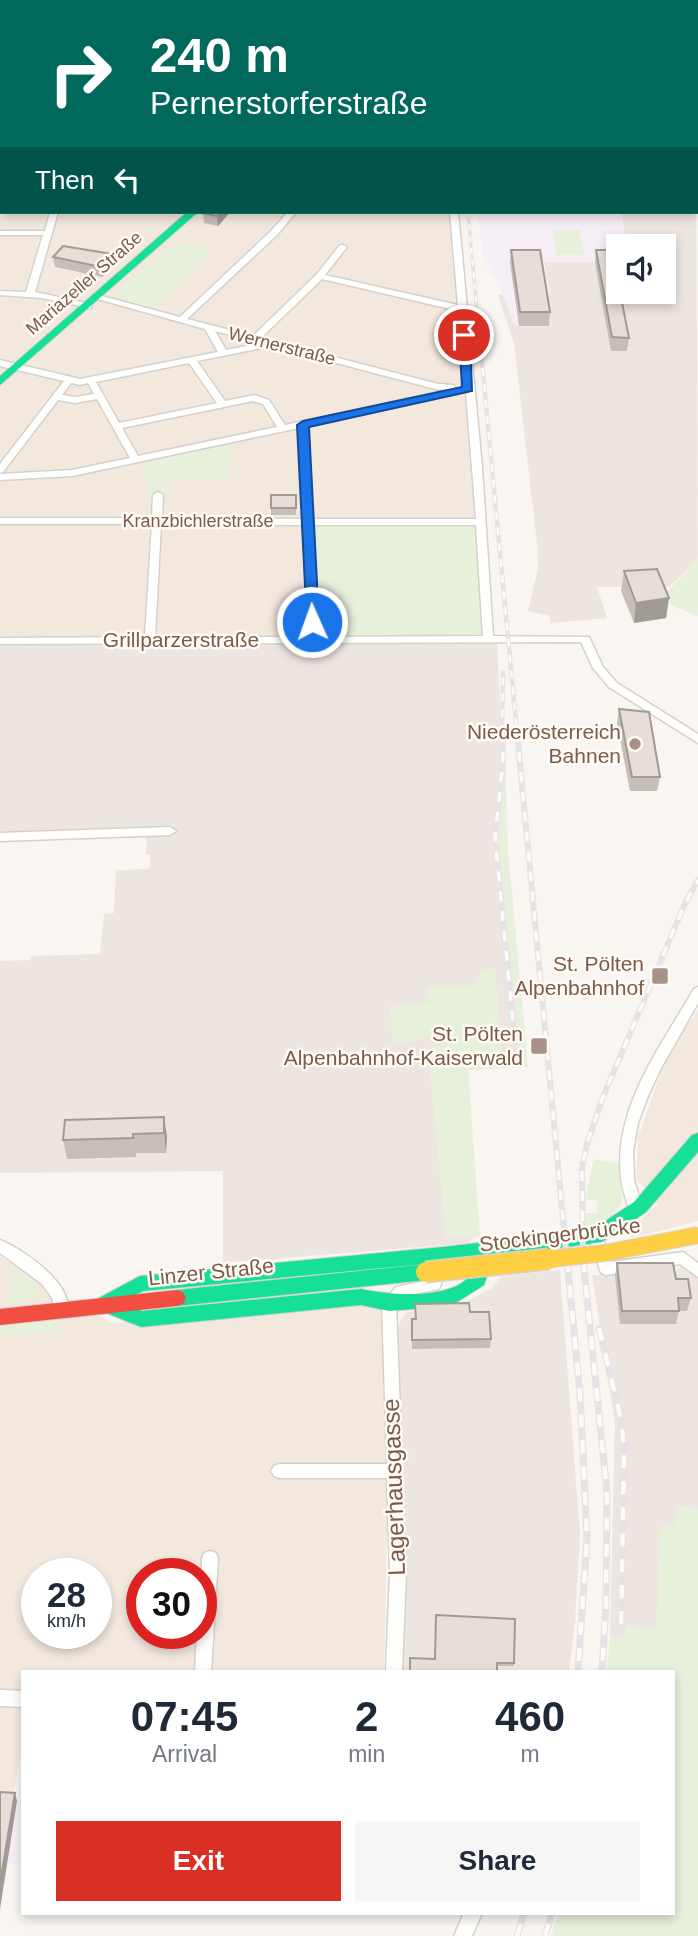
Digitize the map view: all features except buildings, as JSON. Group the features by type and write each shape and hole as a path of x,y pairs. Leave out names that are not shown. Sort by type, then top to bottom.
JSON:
{"main road":[{"name":"Mariazeller Straße","path":"0,382 191,214"},
{"path":"104,1304 140,1284 443,1255 596,1237 611,1229 658,1191 698,1140"},
{"name":"Stockingerbrücke","path":"426,1272 605,1253 698,1235"},
{"path":"104,1304 141,1319 361,1297 389,1303 415,1303 451,1297 478,1280 488,1250"},
{"name":"Linzer Straße","path":"0,1317 426,1272"}],"street":[{"path":"30,294 53,214"},
{"path":"181,320 274,233 290,214"},
{"path":"454,214 477,467 488,639"},
{"path":"0,233 48,233"},
{"path":"255,339 320,276 343,247"},
{"path":"320,276 463,309"},
{"name":"Wernerstraße","path":"0,293 93,302 181,320 438,387 468,389"},
{"path":"209,328 223,353"},
{"path":"0,363 68,382 91,381 272,343"},
{"path":"192,360 222,404"},
{"path":"91,381 136,460"},
{"path":"0,471 68,382"},
{"path":"0,477 72,473 468,389"},
{"path":"55,397 75,400 98,396"},
{"path":"117,426 222,404 260,399 266,402 283,429"},
{"path":"303,425 313,639"},
{"path":"150,640 158,495"},
{"name":"Kranzbichlerstraße","path":"0,521 479,522"},
{"name":"Grillparzerstraße","path":"0,641 584,639 598,668 613,685 698,739"},
{"path":"0,837 170,831"},
{"path":"636,1209 628,1185 626,1153 629,1128 662,1051 681,1024 698,992"},
{"path":"596,1237 606,1269 683,1258 698,1271"},
{"path":"0,1246 56,1288 61,1310"},
{"path":"389,1303 401,1292 434,1285 443,1255"},
{"name":"Lagerhausgasse","path":"389,1303 398,1571 394,1670"},
{"path":"279,1471 393,1471"},
{"path":"203,1670 204,1649"},
{"path":"0,1698 21,1699"},
{"path":"463,1936 472,1915"}],"shaded area":[{"path":"0,214 454,214 479,522 313,639 0,638"},
{"path":"478,214 621,214 625,234 606,234 606,262 544,262 550,294 544,294 519,326 514,324 503,294 483,257"},
{"path":"621,214 696,214 698,559 669,587 597,587 607,618 550,623 550,616 528,611 538,568 537,543 514,343 498,295 503,294 514,324 544,294 550,294 544,262 606,262 606,304 676,304 676,234 625,234"},
{"path":"497,643 508,905 527,1067 468,1069 479,1231 469,1243 223,1263 223,1171 0,1173 0,961 30,960 31,956 100,954 104,914 114,913 116,870 149,869 151,855 146,854 147,828 0,832 0,645"},
{"path":"698,1010 698,1221 632,1238 628,1232 658,1204 636,1179 638,1138 667,1055"},
{"path":"0,1256 47,1287 112,1323 381,1303 388,1481 384,1670 21,1670 21,1753 13,1795 0,1794"},
{"path":"683,1265 698,1279 698,1508 679,1506 675,1528 661,1527 657,1630 626,1626 625,1638 610,1636 615,1423 592,1275 670,1276"},
{"path":"560,1270 580,1535 569,1670 400,1670 403,1573 398,1328 408,1312 464,1303 492,1288 501,1276"},
{"path":"21,1782 21,1865 7,1864"}],"green space":[{"path":"553,230 579,230 584,255 557,255"},
{"path":"176,242 212,249 156,309 112,298 144,266 151,264"},
{"path":"234,443 228,479 170,480 168,495 148,495 150,481 140,465"},
{"path":"308,521 479,522 488,639 313,639"},
{"path":"698,559 698,616 672,606 667,592"},
{"path":"505,762 508,849 528,1067 468,1070 480,1237 446,1238 428,1047 449,1042 449,1029 412,1042 393,1043 390,1006 428,1003 427,987 477,985 482,969 495,969 502,1053 520,1053 498,840"},
{"path":"594,1159 621,1164 622,1204 606,1222 584,1231 584,1213 597,1213 597,1201 585,1199"},
{"path":"15,1268 36,1282 40,1289 33,1299 6,1304"},
{"path":"55,1320 60,1324 58,1331 0,1337 0,1326"},
{"path":"678,1506 698,1508 698,1936 551,1936 557,1915 675,1915 675,1670 607,1670 610,1636 625,1638 626,1625 657,1630 661,1527 674,1528"}],"railway":[{"path":"468,214 478,322"},
{"path":"478,320 517,733"},
{"path":"502,732 503,673"},
{"path":"502,732 503,762 495,838 515,1043"},
{"path":"517,732 567,1261"},
{"path":"583,1261 582,1168 587,1144 603,1097 684,906 698,880"},
{"path":"567,1259 580,1394 587,1538 578,1670"},
{"path":"583,1259 607,1492 606,1605 602,1670"},
{"path":"599,1328 621,1419 624,1448 621,1629"},
{"path":"517,1936 523,1915"},
{"path":"545,1936 551,1915"}],"traffic: fast":[{"path":"0,382 191,214"},
{"path":"105,1304 140,1284 443,1255 596,1237 640,1207 698,1140"},
{"path":"107,1305 141,1319 361,1297 389,1303 451,1298 478,1280 485,1258"},
{"path":"177,1298 426,1272"}],"traffic: jam":[{"path":"0,1317 177,1298"}],"traffic: slow":[{"path":"426,1272 605,1253 698,1235"}],"place":[{"name":"Niederösterreich Bahnen","path":"635,744"},
{"name":"St. Pölten Alpenbahnhof","path":"660,976"},
{"name":"St. Pölten Alpenbahnhof-Kaiserwald","path":"539,1046"}],"route":[{"path":"312,622 303,425 468,389 464,335"}]}
